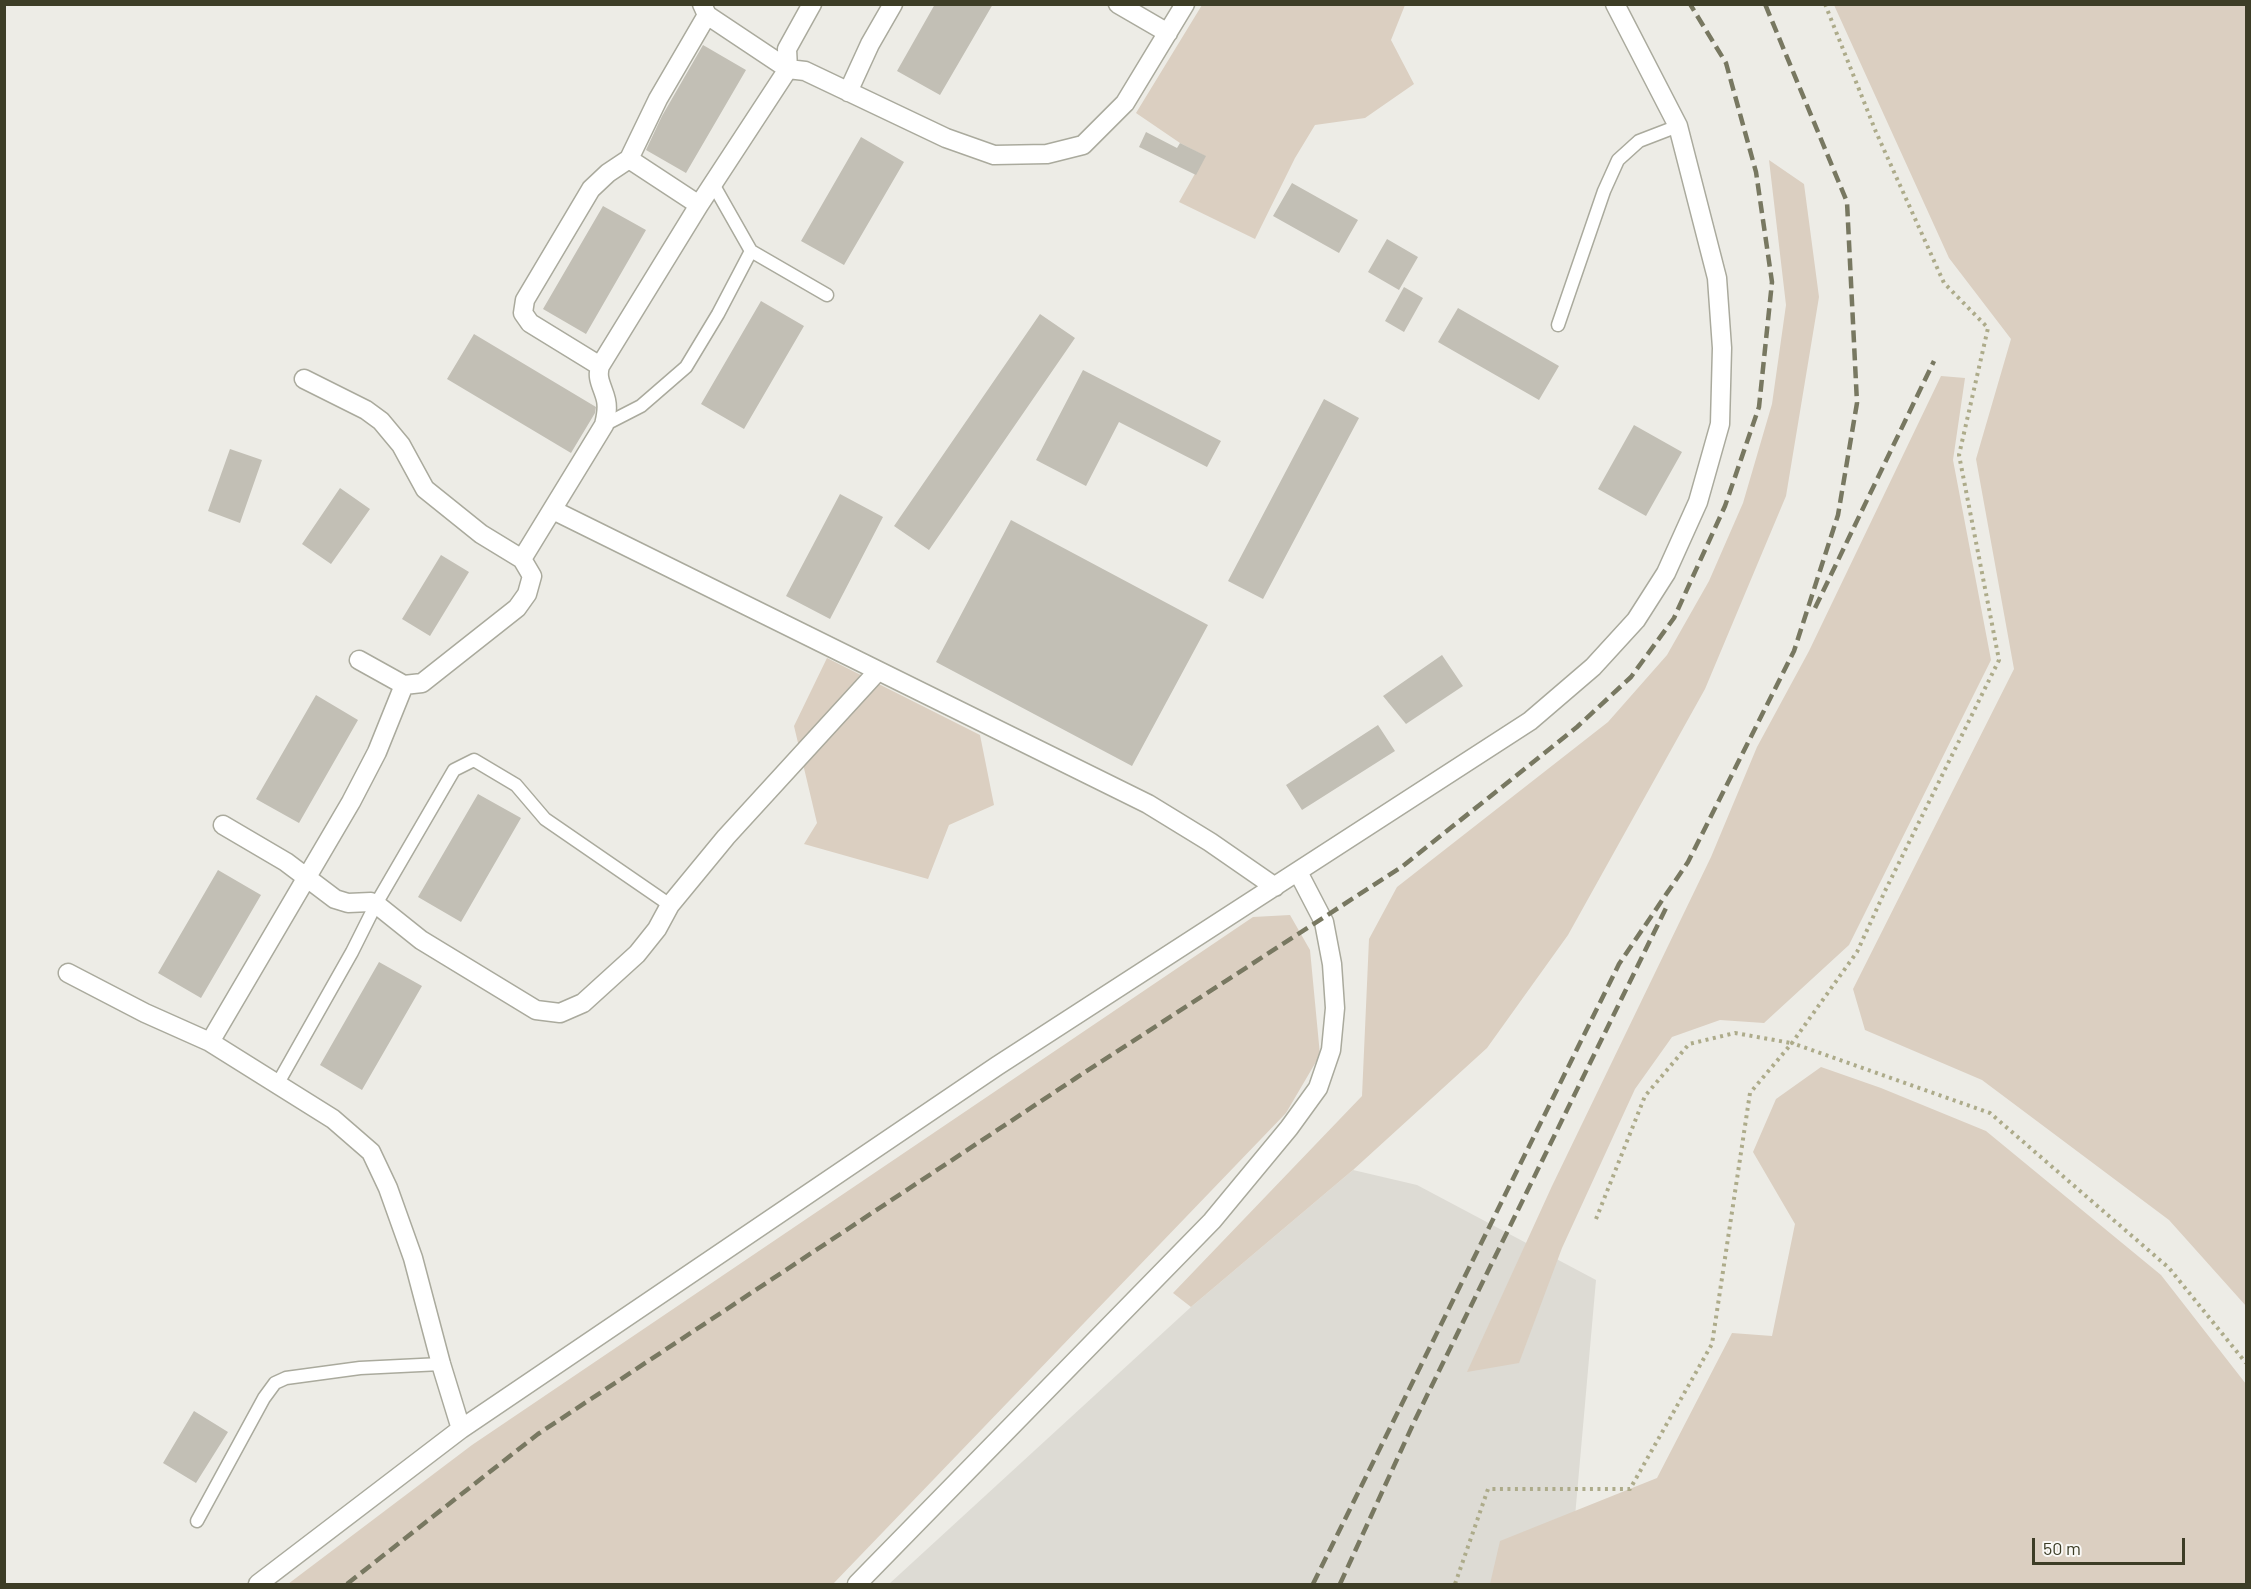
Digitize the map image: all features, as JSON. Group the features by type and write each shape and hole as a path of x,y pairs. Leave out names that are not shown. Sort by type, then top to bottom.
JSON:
{"street":[{"path":"522,559 604,425 607,413 606,401 597,375 600,366 699,205 788,69 787,49 812,4"},
{"path":"848,92 870,44 893,4"},
{"path":"1118,4 1168,33"},
{"path":"600,366 530,323 523,313 525,300 591,189 608,173 629,159 705,10 788,69 806,71 946,138 994,155 1047,154 1083,145 1125,103 1185,4"},
{"path":"258,1584 461,1429 997,1066 1530,721 1593,667 1636,620 1666,573 1698,502 1719,424 1722,348 1717,278 1678,126 1615,4"},
{"path":"629,159 699,205"},
{"path":"304,379 366,410 381,421 401,446 425,489 481,534 522,559 532,576 528,594 517,609 422,683 404,685 359,660"},
{"path":"553,510 1148,804 1210,842 1275,887"},
{"path":"223,825 306,876 335,899 348,903 371,902 376,904 422,940 536,1010 560,1013 582,1003 637,954 657,928 670,905 726,837 878,670"},
{"path":"210,1042 351,802 377,752 404,685"},
{"path":"857,1584 1212,1221 1289,1128 1318,1088 1331,1050 1335,1008 1332,964 1324,922 1298,872"},
{"path":"68,973 145,1013 210,1042 333,1119 371,1152 388,1188 413,1258 461,1429"}],"lane":[{"path":"1558,325 1604,191 1618,160 1639,141 1678,126"},
{"path":"713,184 751,251 827,295"},
{"path":"604,425 641,406 686,367 718,314 751,251"},
{"path":"278,1083 352,952 376,904 454,770 474,760 516,785 545,819 670,905"},
{"path":"197,1521 264,1398 275,1383 286,1378 360,1368 441,1364"}],"path":[{"path":"1455,1584 1488,1489 1630,1489 1713,1344 1750,1093 1792,1043 1857,952 1999,660 1959,455 1988,328 1944,283 1876,132 1825,4"},
{"path":"1596,1220 1645,1096 1689,1044 1735,1033 1792,1043 1990,1113 2169,1268 2247,1363"}],"shaded area":[{"path":"1202,5 1405,5 1391,40 1414,84 1365,118 1315,125 1295,158 1255,239 1179,202 1205,156 1180,143 1136,113"},
{"path":"1834,5 2246,5 2246,1306 2169,1220 1982,1080 1865,1030 1853,989 2014,669 1976,459 2011,339 1949,258"},
{"path":"1769,160 1804,184 1819,297 1786,496 1705,689 1568,935 1487,1048 1353,1170 1191,1307 1173,1293 1362,1096 1369,939 1397,887 1608,722 1667,655 1709,581 1743,503 1772,404 1786,305"},
{"path":"1941,376 1965,378 1953,460 1991,660 1849,945 1764,1023 1720,1020 1672,1037 1635,1089 1562,1248 1519,1363 1467,1372 1552,1186 1711,857 1757,747 1809,651"},
{"path":"827,658 980,735 994,805 949,825 928,879 804,844 817,823 794,726"},
{"path":"1290,915 1310,950 1320,1055 1286,1113 833,1584 288,1584 472,1445 1253,917"},
{"path":"1821,1067 1881,1088 1986,1131 2161,1275 2246,1384 2245,1584 1490,1584 1500,1541 1657,1478 1732,1333 1772,1336 1795,1224 1753,1152 1776,1099"},
{"path":"1353,1170 1417,1185 1596,1280 1569,1584 889,1584 1191,1307"}],"building":[{"path":"935,4 993,4 940,95 897,71"},
{"path":"703,45 746,70 686,173 646,150 662,116"},
{"path":"1146,132 1177,148 1180,143 1206,156 1196,175 1139,147"},
{"path":"861,137 904,162 844,265 801,241"},
{"path":"1292,183 1358,220 1339,253 1273,216"},
{"path":"603,206 646,230 586,334 543,309"},
{"path":"1387,239 1418,257 1399,290 1368,272"},
{"path":"1404,287 1423,298 1404,332 1385,321"},
{"path":"761,301 804,326 744,429 701,404"},
{"path":"1458,308 1559,366 1539,400 1438,342"},
{"path":"1040,314 1075,338 929,550 894,526"},
{"path":"474,334 596,407 595,413 571,453 447,379"},
{"path":"1083,370 1221,441 1207,467 1119,422 1086,486 1036,460"},
{"path":"1324,399 1359,418 1263,599 1228,581"},
{"path":"1634,425 1682,452 1646,516 1598,489"},
{"path":"230,449 262,460 240,523 208,511"},
{"path":"340,488 370,509 331,564 302,544"},
{"path":"840,494 883,517 830,619 786,596"},
{"path":"1011,520 1208,625 1132,766 936,662"},
{"path":"441,555 469,572 430,636 402,619"},
{"path":"1442,655 1463,686 1406,724 1383,696"},
{"path":"316,695 358,720 299,823 256,799"},
{"path":"1378,725 1395,751 1302,810 1286,785"},
{"path":"478,794 521,818 461,922 418,897"},
{"path":"218,870 261,895 201,998 158,973"},
{"path":"379,962 422,986 362,1090 320,1065"},
{"path":"194,1411 228,1432 196,1483 163,1463"}],"railway":[{"path":"347,1584 538,1434 1076,1078 1403,866 1577,727 1631,677 1674,618 1725,506 1759,407 1772,282 1756,172 1726,63 1690,4"},
{"path":"1313,1584 1619,964 1688,862 1794,651 1838,515 1857,403 1847,202 1765,4"},
{"path":"1815,608 1934,361"},
{"path":"1340,1584 1415,1420 1667,906"}]}
